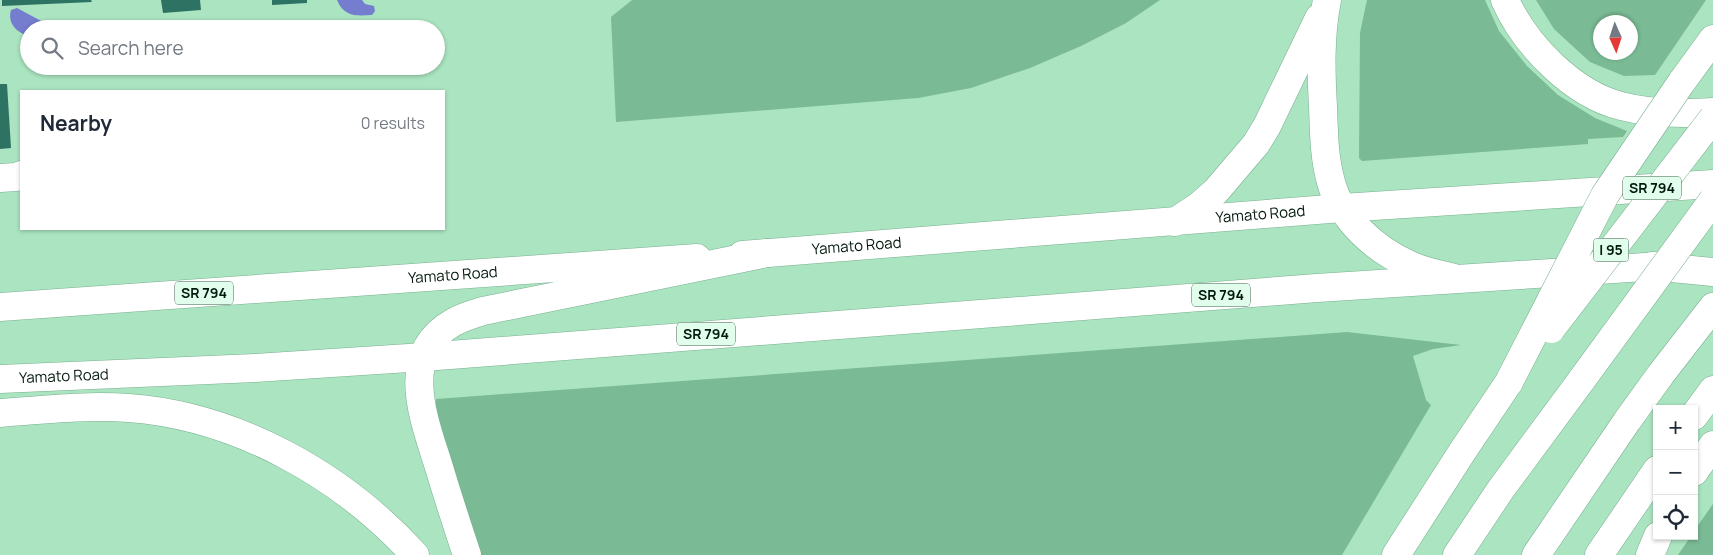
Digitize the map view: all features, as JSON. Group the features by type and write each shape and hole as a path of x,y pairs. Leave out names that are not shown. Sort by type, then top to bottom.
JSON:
{"main road":[{"path":"1505,0 1522,30 1538,51 1558,71 1598,98 1642,111 1671,113 1713,112"},
{"path":"1327,1 1321,74 1325,151 1331,183 1342,208 1373,242 1389,255 1412,266 1454,278"},
{"path":"1175,222 1199,206 1216,191 1256,144 1267,126 1327,1"},
{"path":"1509,382 1605,195 1713,39"},
{"name":"I 95","path":"1396,555 1509,382 1713,118"},
{"path":"0,178 20,175"},
{"name":"Yamato Road","path":"0,307 767,254 1342,208 1713,184"},
{"path":"1457,555 1500,489 1713,200"},
{"path":"467,555 423,418 420,397 419,376 424,356 428,346 442,330 454,322 483,311 767,254"},
{"name":"Yamato Road","path":"0,379 255,368 1454,278 1713,262"},
{"path":"1652,266 1713,272"},
{"path":"1536,555 1627,421 1713,307"},
{"path":"1698,411 1713,390"},
{"path":"0,413 82,408 127,408 161,412 223,428 290,457 341,489 369,510 398,536 415,555"},
{"path":"1698,466 1713,445"},
{"path":"1599,555 1653,476"},
{"path":"1650,555 1656,540"}],"green space":[{"path":"632,0 1160,0 1126,23 1081,46 1030,68 971,88 918,98 616,122 611,17"},
{"path":"1367,0 1485,0 1499,31 1527,66 1558,95 1595,118 1627,131 1623,137 1588,139 1588,144 1362,161 1359,158 1360,33"},
{"path":"1536,0 1706,0 1655,75 1624,76 1590,62 1554,29"},
{"path":"1347,332 1461,345 1433,349 1413,356 1426,400 1431,405 1342,555 477,555 434,420 436,399"},
{"path":"1713,504 1713,555 1678,555 1688,540 1698,540 1698,525"}],"water":[{"path":"337,0 362,0 365,4 374,6 375,11 372,15 351,14 343,10"},
{"path":"17,8 39,20 20,20 20,32 14,27 10,19 11,10"}],"building":[{"path":"2,0 91,0 92,2 2,6"},
{"path":"161,0 200,0 201,10 163,13"},
{"path":"272,0 307,0 307,3 272,5"},
{"path":"0,84 7,84 11,148 0,149"}]}
